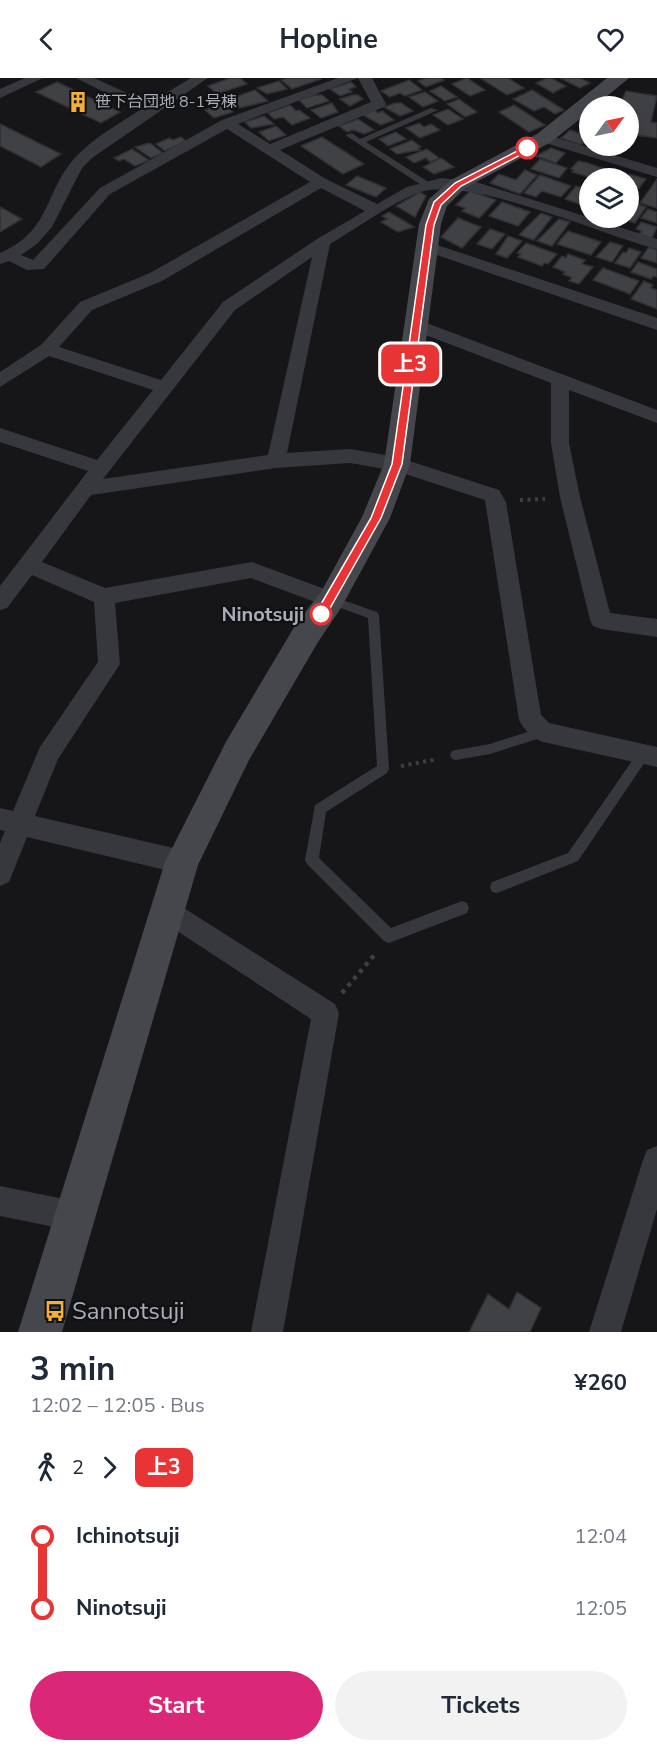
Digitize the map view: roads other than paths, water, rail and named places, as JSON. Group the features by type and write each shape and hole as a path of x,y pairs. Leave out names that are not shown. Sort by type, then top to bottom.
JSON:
{"street":[{"path":"0,94 36,78"},
{"path":"83,78 150,109"},
{"path":"6,257 36,239 50,221 78,164 96,147 150,109 201,78"},
{"path":"6,257 38,265 105,191 227,123 351,78"},
{"path":"270,149 379,104 365,78"},
{"path":"40,1332 182,862 238,750 307,633 331,600 376,518 397,464 430,225 437,204 458,184 544,138 610,81"},
{"path":"227,123 321,182 376,210"},
{"path":"544,138 657,173"},
{"path":"0,381 47,349 86,306 156,277 321,182"},
{"path":"0,602 101,468 229,306 323,242 376,210 427,185 458,184 477,187 657,244"},
{"path":"276,461 323,242"},
{"path":"428,247 657,324"},
{"path":"416,325 657,417"},
{"path":"47,349 166,388"},
{"path":"561,381 560,444 570,497 601,620 657,628"},
{"path":"2,439 101,468"},
{"path":"86,489 276,461 350,456 397,464 492,495 496,501 530,720 543,732 650,756"},
{"path":"0,575 26,570 104,597 252,570 331,600"},
{"path":"0,874 10,822 48,754 109,664 104,597"},
{"path":"10,822 182,862"},
{"path":"168,910 326,1014 267,1332"},
{"path":"605,1332 657,1160"},
{"path":"0,1201 74,1216"}],"lane":[{"path":"360,142 435,110"},
{"path":"349,135 427,185"},
{"path":"331,600 373,615 383,769 320,809 312,860 389,936 462,908"},
{"path":"456,755 490,749 543,732"},
{"path":"497,887 573,857 650,756"}],"place":[{"name":"笹下台団地 8-1号棟","path":"78,102"},
{"name":"Ninotsuji","path":"321,614"},
{"name":"Sannotsuji","path":"55,1311"}]}
